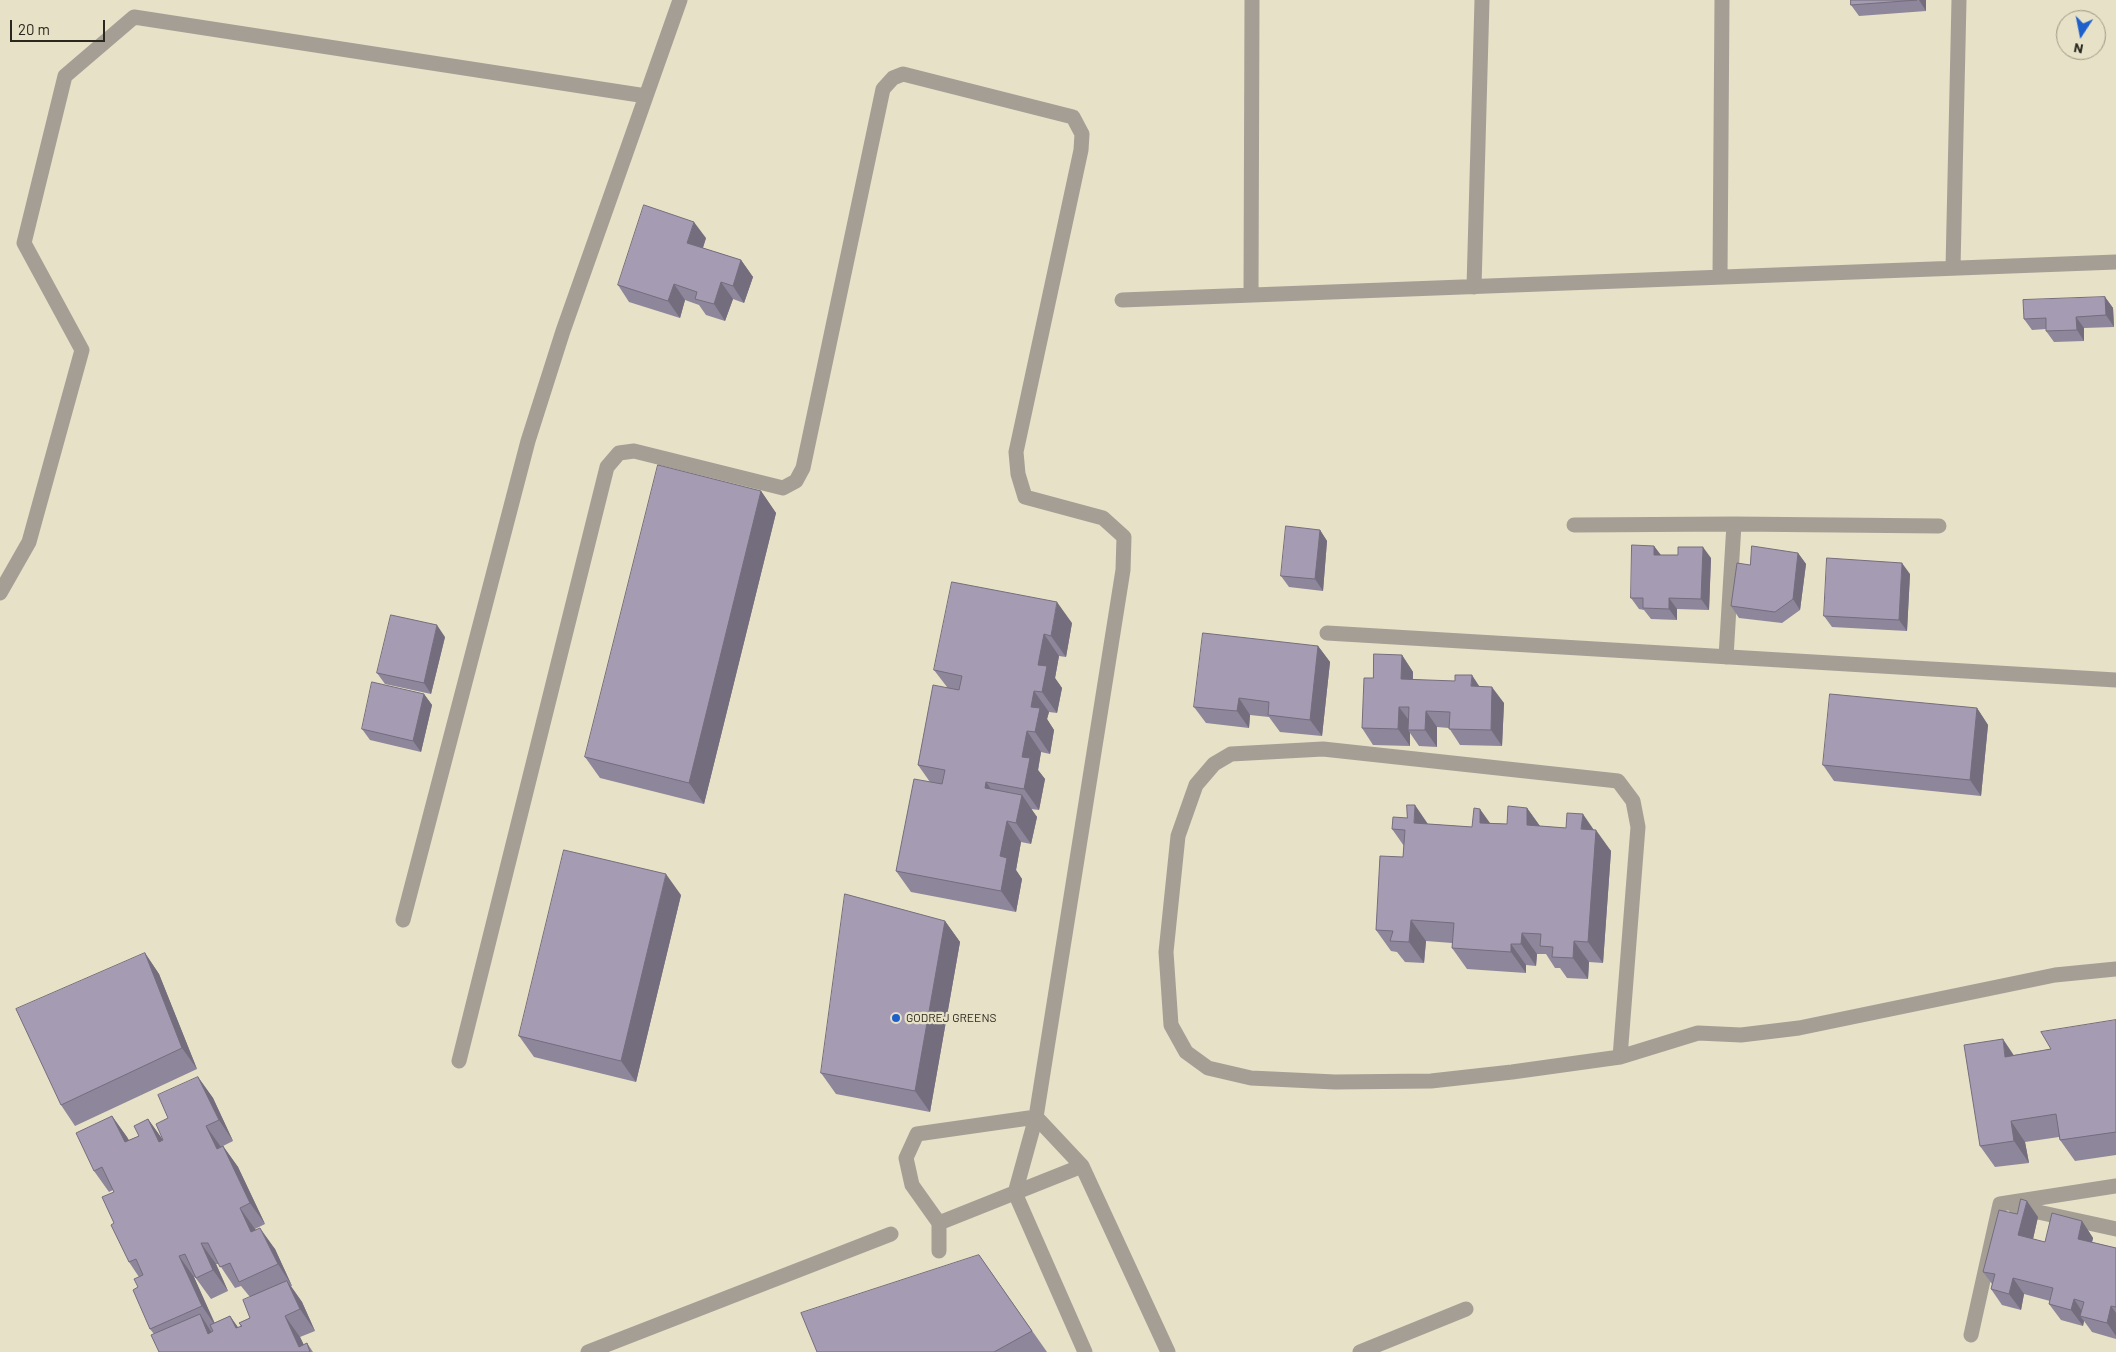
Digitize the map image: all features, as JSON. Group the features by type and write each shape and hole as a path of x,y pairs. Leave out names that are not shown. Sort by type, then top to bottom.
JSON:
{"street":[{"path":"403,920 528,441 563,331 680,0"},
{"path":"1251,295 1252,0"},
{"path":"1474,287 1482,0"},
{"path":"1720,277 1722,0"},
{"path":"1953,268 1959,0"},
{"path":"0,593 29,542 82,350 24,243 65,76 134,17 646,96"},
{"path":"459,1061 607,468 619,453 634,452 783,488 796,481 803,468 882,89 893,78 903,74 1073,117 1082,134 1080,150 1016,452 1018,474 1025,497 1103,518 1124,537 1123,570 1036,1117 1015,1193 1085,1352"},
{"path":"1122,300 2116,262"},
{"path":"1726,657 1734,524"},
{"path":"1574,525 1939,526"},
{"path":"1328,633 2116,680"},
{"path":"1620,1057 1638,828 1633,801 1618,781 1323,749 1231,754 1214,764 1196,785 1178,836 1166,952 1166,976 1171,1025 1186,1052 1208,1068 1251,1078 1335,1082 1431,1081 1512,1072 1620,1057 1698,1033 1741,1035 1798,1028 2055,975 2116,969"},
{"path":"1036,1117 1082,1166 1168,1352"},
{"path":"939,1251 939,1223 912,1185 906,1158 917,1134 1036,1117"},
{"path":"939,1223 1082,1166"},
{"path":"2000,1204 2116,1186"},
{"path":"2000,1204 2116,1229"},
{"path":"1971,1335 2000,1204"},
{"path":"588,1352 891,1234"},
{"path":"1360,1352 1466,1310"}],"building":[{"path":"1851,0 1917,0 1851,5"},
{"path":"644,205 694,222 687,243 741,260 733,286 721,282 714,304 695,299 697,292 674,284 668,301 618,285"},
{"path":"2105,297 2106,315 2076,317 2077,330 2046,331 2046,318 2024,319 2023,300"},
{"path":"658,465 761,491 689,783 585,757"},
{"path":"1286,526 1320,530 1315,579 1281,576"},
{"path":"1632,545 1654,546 1654,555 1678,555 1678,547 1703,547 1701,599 1669,598 1669,609 1643,608 1643,598 1631,598"},
{"path":"1752,546 1798,553 1793,599 1775,612 1731,606 1737,563 1750,565"},
{"path":"1827,558 1902,563 1899,620 1824,616"},
{"path":"952,582 1057,602 1051,636 1044,634 1038,665 1047,666 1042,692 1034,691 1031,707 1040,708 1035,732 1027,731 1022,757 1030,758 1024,789 986,782 985,788 1022,795 1016,823 1007,821 1000,856 1007,858 1001,891 896,871 914,779 942,784 945,770 918,765 933,685 959,690 962,676 934,670"},
{"path":"391,615 437,625 424,683 377,673"},
{"path":"1203,633 1318,646 1310,720 1268,715 1269,702 1239,698 1237,711 1194,707"},
{"path":"1374,654 1402,655 1401,679 1455,681 1455,675 1472,675 1471,686 1492,687 1491,730 1449,729 1450,712 1426,711 1425,730 1408,730 1409,707 1399,707 1398,729 1362,728 1364,678 1373,678"},
{"path":"372,682 424,694 413,741 362,729"},
{"path":"1830,694 1977,708 1970,780 1823,765"},
{"path":"1407,805 1415,805 1414,823 1472,827 1474,808 1480,809 1480,823 1507,824 1508,806 1527,808 1527,825 1566,828 1567,813 1583,814 1581,829 1596,830 1588,942 1574,941 1573,958 1552,957 1553,947 1540,946 1541,934 1522,933 1521,944 1511,944 1511,952 1452,948 1454,923 1411,920 1409,942 1390,941 1393,931 1376,930 1380,856 1403,857 1405,830 1392,829 1393,817 1407,818"},
{"path":"564,850 666,874 621,1061 519,1036"},
{"name":"GODREJ GREENS","path":"845,894 945,921 915,1091 821,1073"},
{"path":"145,953 182,1048 61,1105 16,1009"},
{"path":"2116,1020 2116,1132 2060,1140 2056,1114 2011,1121 2014,1141 1980,1146 1964,1045 2003,1039 2005,1057 2051,1049 2041,1032"},
{"path":"198,1077 219,1120 206,1126 217,1149 223,1146 250,1203 240,1208 251,1232 260,1228 278,1264 239,1282 230,1263 220,1267 208,1243 201,1243 213,1270 196,1278 185,1254 179,1256 202,1306 150,1329 133,1290 138,1287 134,1279 143,1275 136,1259 129,1262 111,1225 114,1223 102,1197 114,1192 102,1167 94,1171 76,1133 112,1116 125,1142 139,1136 134,1126 148,1119 159,1142 163,1140 156,1124 168,1118 158,1095"},
{"path":"2021,1199 2027,1201 2018,1235 2045,1242 2052,1213 2082,1221 2078,1239 2116,1248 2116,1307 2111,1306 2107,1323 2080,1316 2084,1302 2074,1299 2071,1310 2049,1304 2053,1288 2013,1278 2009,1294 1991,1289 1995,1274 1983,1272 1999,1210 2017,1214"},
{"path":"979,1255 1032,1331 994,1352 817,1352 801,1313"},
{"path":"287,1281 300,1309 285,1316 299,1347 307,1343 310,1352 159,1352 151,1335 200,1314 208,1334 213,1331 210,1325 230,1316 236,1328 242,1326 239,1323 250,1318 243,1300"}],"place":[{"name":"GODREJ GREENS","path":"896,1018"}]}
